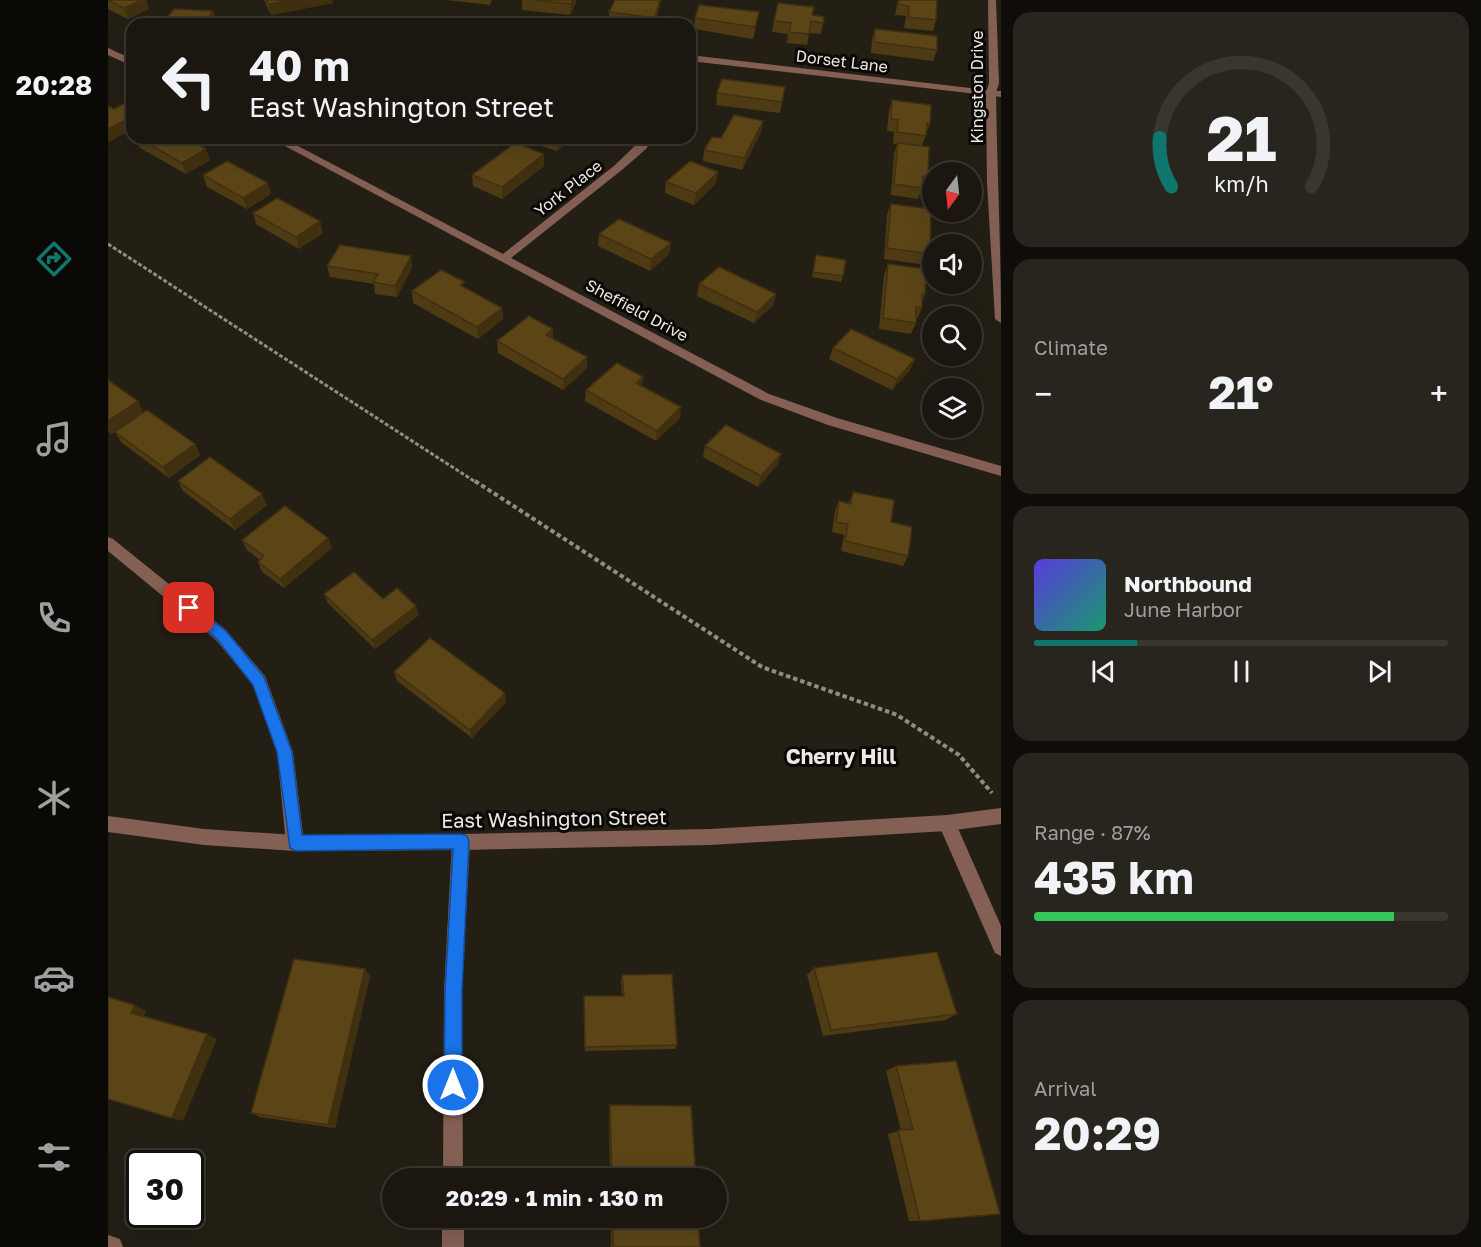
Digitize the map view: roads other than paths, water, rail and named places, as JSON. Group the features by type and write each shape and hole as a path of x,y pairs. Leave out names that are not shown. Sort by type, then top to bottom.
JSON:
{"street":[{"name":"Kingston Drive","path":"992,0 1001,319"},
{"path":"108,51 126,60"},
{"name":"Dorset Lane","path":"696,59 996,93"},
{"name":"Sheffield Drive","path":"286,144 765,397 833,422 1001,471"},
{"name":"York Place","path":"504,258 619,167 644,144"},
{"path":"108,543 222,635 259,681 285,752 296,843"},
{"name":"East Washington Street","path":"108,824 204,837 296,843 461,842 710,837 947,823 1001,816"},
{"path":"947,823 1001,946"},
{"path":"453,1168 453,991 461,842"},
{"path":"453,1228 453,1247"}],"district":[{"name":"Cherry Hill","path":"841,757"}]}
